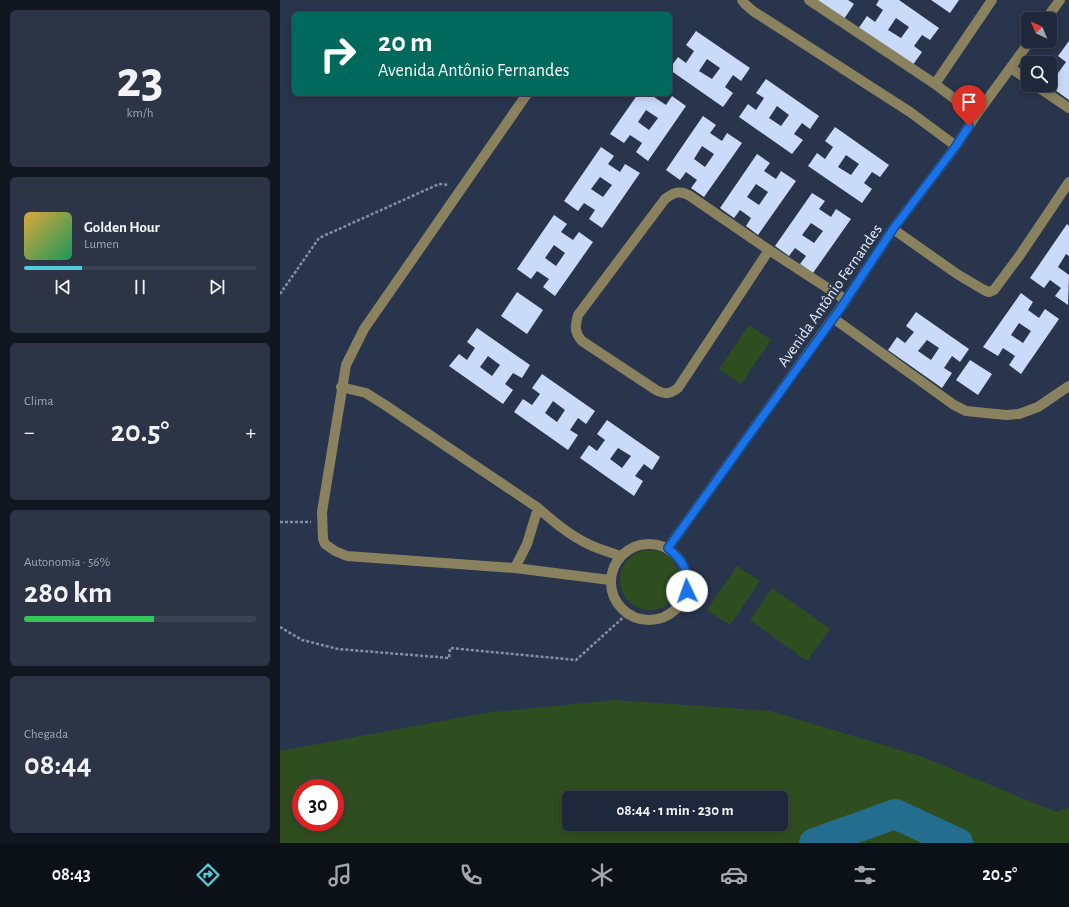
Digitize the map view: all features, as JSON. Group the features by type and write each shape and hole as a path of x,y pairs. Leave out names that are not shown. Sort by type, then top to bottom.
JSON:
{"street":[{"path":"742,0 754,11 910,112 956,146"},
{"path":"809,0 935,84 976,115"},
{"path":"935,84 992,0"},
{"path":"1051,12 1060,0"},
{"name":"Avenida Antônio Fernandes","path":"668,548 846,300 893,229 956,146 976,115 1025,48"},
{"path":"1011,68 1021,75"},
{"path":"1045,92 1069,108"},
{"path":"526,96 364,329 346,365 341,387 322,512 321,522 323,539 325,544 335,551 347,556 515,568 610,580"},
{"path":"893,229 957,274 989,292 994,290 1020,255 1069,182"},
{"path":"769,250 678,388 673,392 662,394 582,341 577,335 576,329 578,315 656,210 665,199 672,194 685,193 690,196 846,300"},
{"path":"833,318 954,405 966,411 1006,415 1019,414 1038,407 1069,386"},
{"path":"341,387 366,394 385,405 538,508 575,537 588,544 620,556"},
{"path":"515,568 527,544 538,508"},
{"path":"643,544 656,544 668,548 678,556 684,566 687,578 687,591 682,602 673,612 663,618 650,620 638,619 627,614 617,604 612,593 610,580 613,567 620,556 630,548 643,544"}],"path":[{"path":"280,294 319,238 439,184 462,186"},
{"path":"280,522 321,522"},
{"path":"280,627 302,640 338,649 448,658 450,648 576,660 627,614"}],"green space":[{"path":"749,325 771,340 741,384 719,369"},
{"path":"650,550 667,555 675,563 680,580 675,597 667,605 650,610 633,605 625,597 620,580 625,563 633,555"},
{"path":"737,566 760,581 730,625 707,610"},
{"path":"772,588 830,629 807,661 750,620"},
{"path":"615,700 770,711 920,756 1056,812 1069,807 1069,843 280,843 280,751 485,713"}],"building":[{"path":"817,0 848,0 854,4 844,19"},
{"path":"879,0 899,0 939,28 930,40 922,35 914,46 922,52 912,66 858,29 867,16 875,22 883,10 876,5","holes":["896,18 909,27 901,38 888,30"]},
{"path":"931,0 959,0 950,13"},
{"path":"696,31 750,68 741,81 733,75 725,87 733,93 723,107 672,71 672,65 678,57 686,63 694,51 686,45","holes":["707,59 720,68 712,79 699,71"]},
{"path":"1069,41 1069,100 1057,91 1057,72 1066,62 1058,56"},
{"path":"766,79 819,116 810,129 802,123 794,134 803,140 792,154 739,117 748,104 756,110 764,98 756,93","holes":["777,106 789,115 781,126 769,118"]},
{"path":"637,96 655,96 666,105 672,96 686,106 648,161 636,152 642,143 630,135 624,143 610,134","holes":["646,110 658,118 649,130 638,122"]},
{"path":"703,116 716,125 710,133 722,141 727,133 742,143 704,197 691,188 697,180 686,172 680,180 666,170","holes":["702,146 714,154 705,167 694,159"]},
{"path":"835,127 889,165 880,177 872,172 864,183 872,189 862,203 808,166 817,153 825,159 833,147 825,141","holes":["846,155 859,164 851,175 838,167"]},
{"path":"601,147 614,156 608,164 620,172 625,164 640,173 602,228 589,219 595,210 584,203 578,211 564,201","holes":["600,177 612,185 603,197 591,189"]},
{"path":"757,154 770,163 764,171 776,179 781,171 796,181 758,235 746,226 751,218 740,210 734,218 720,208","holes":["756,184 768,192 759,205 747,197"]},
{"path":"812,193 825,201 819,209 831,217 836,209 851,219 813,273 800,264 806,256 795,248 789,256 775,246","holes":["811,223 823,231 814,243 802,235"]},
{"path":"554,215 567,224 561,232 573,240 579,232 593,242 555,296 543,287 549,279 537,271 531,279 517,269","holes":["554,245 565,253 556,266 545,258"]},
{"path":"1067,224 1069,226 1069,256 1066,254 1058,267 1069,275 1068,305 1055,296 1061,288 1050,280 1044,288 1030,278"},
{"path":"517,292 543,310 527,334 501,316"},
{"path":"1021,293 1033,302 1028,310 1039,318 1045,309 1059,319 1021,374 1009,365 1015,356 1003,348 998,356 983,347","holes":["1019,323 1031,331 1023,343 1011,335"]},
{"path":"916,312 969,349 960,362 952,356 944,368 952,373 942,388 888,350 897,337 905,343 914,332 906,326","holes":["927,340 939,348 931,360 918,351"]},
{"path":"477,328 530,365 522,378 513,373 505,384 513,390 503,404 449,366 459,354 467,360 475,348 467,342","holes":["488,356 500,365 492,376 480,367"]},
{"path":"970,360 992,374 978,395 956,380"},
{"path":"542,374 595,411 586,424 578,418 570,430 578,435 568,450 514,412 523,399 532,405 540,394 532,388","holes":["553,401 565,410 557,422 545,413"]},
{"path":"607,420 660,457 652,470 644,464 635,476 643,481 634,496 580,458 589,445 597,451 605,440 597,434","holes":["618,448 631,456 622,468 610,459"]}],"waterway":[{"path":"814,843 895,814 958,843"}],"route":[{"path":"687,591 687,578 684,566 678,556 668,548 840,309 893,229 956,146 969,126"}]}
